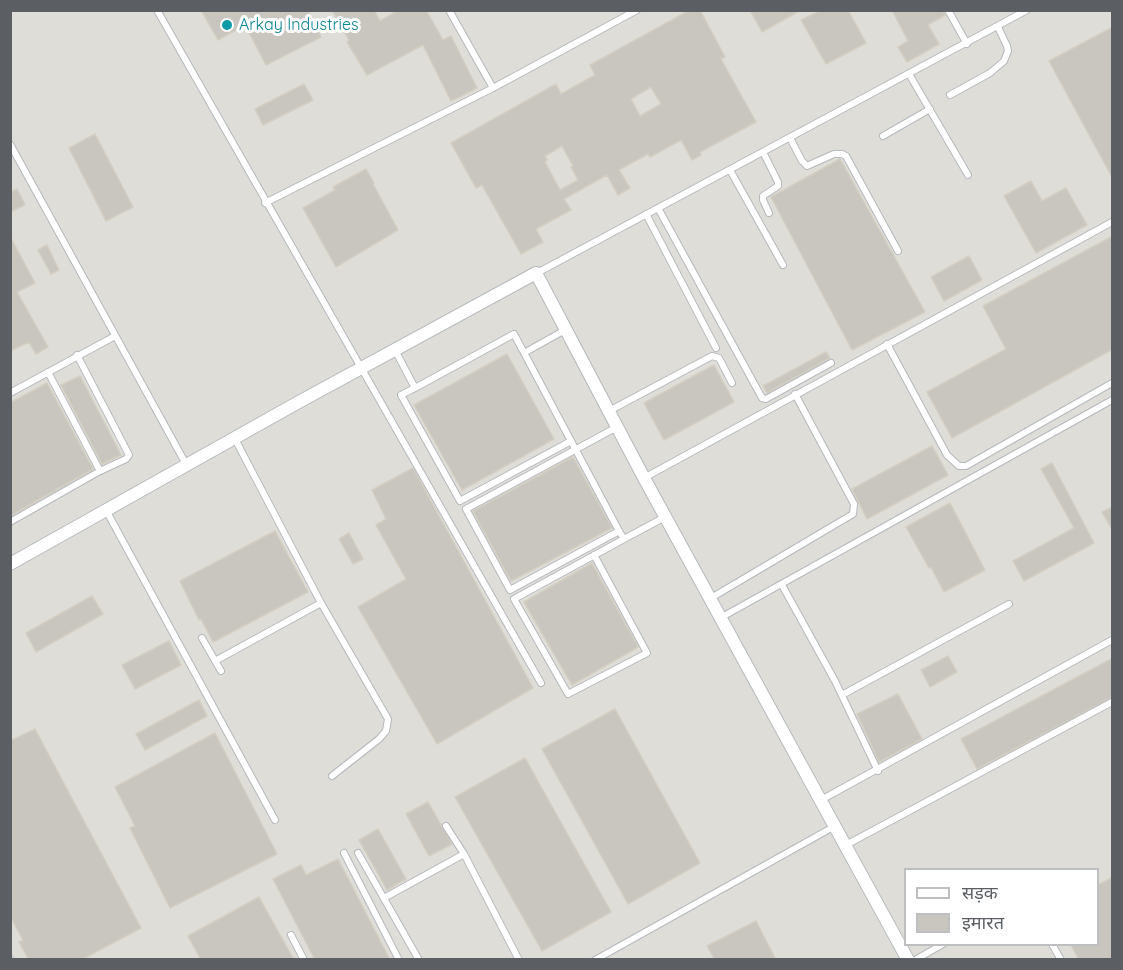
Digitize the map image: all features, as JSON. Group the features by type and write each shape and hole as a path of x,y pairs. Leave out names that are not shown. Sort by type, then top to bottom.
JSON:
{"street":[{"path":"10,564 536,273 644,478 908,960"}],"lane":[{"path":"157,10 542,683"},
{"path":"449,10 493,88"},
{"path":"266,203 493,88 637,10"},
{"path":"948,10 966,44"},
{"path":"536,273 1027,10"},
{"path":"950,95 990,73 1004,61 1008,51 998,27"},
{"path":"909,74 968,175"},
{"path":"883,136 930,109"},
{"path":"790,138 807,166 834,154 846,156 898,251"},
{"path":"10,144 187,466"},
{"path":"763,152 778,182 778,186 763,196 769,213"},
{"path":"730,170 783,265"},
{"path":"658,208 762,398 766,399 831,363"},
{"path":"646,214 716,348"},
{"path":"644,478 1113,222"},
{"path":"524,353 565,330"},
{"path":"571,441 460,501 401,395 514,334 624,539"},
{"path":"10,393 115,336"},
{"path":"887,344 947,455 959,466 966,466 1113,383"},
{"path":"395,350 415,388"},
{"path":"10,522 100,471 126,459 129,455 77,355"},
{"path":"609,411 712,356 719,358 732,382"},
{"path":"48,372 100,471"},
{"path":"711,598 853,514 854,504 795,394"},
{"path":"722,617 1113,400"},
{"path":"617,427 466,509 510,590 619,531"},
{"path":"235,439 321,603 386,716 388,725 386,731 373,745 332,776"},
{"path":"107,512 275,820"},
{"path":"594,555 647,653 568,694 514,599 594,555 666,517"},
{"path":"782,585 842,696 878,771"},
{"path":"215,661 321,603"},
{"path":"842,696 1009,604"},
{"path":"202,638 221,671"},
{"path":"821,800 878,771 1113,640"},
{"path":"846,846 1113,702"},
{"path":"446,826 464,854 519,960"},
{"path":"595,960 835,826"},
{"path":"344,853 399,960"},
{"path":"358,853 419,960"},
{"path":"384,898 464,854"},
{"path":"291,935 304,960"},
{"path":"915,960 941,946"},
{"path":"1053,946 1061,960"}],"shaded area":[{"path":"10,11 1112,11 1112,959 11,959"}],"building":[{"path":"201,10 308,10 321,37 266,65 245,25 218,40"},
{"path":"332,10 374,10 380,21 399,10 426,10 443,40 451,36 477,88 451,101 423,45 367,75 347,42 349,40"},
{"path":"690,10 700,10 725,57 721,59 756,122 700,152 701,155 692,160 681,140 650,157 648,154 619,170 630,188 618,195 607,175 564,199 571,210 536,229 543,242 521,254 482,185 476,188 451,143 556,84 561,94 595,75 590,65","holes":["651,87 661,104 640,116 631,99","562,146 578,180 560,190 545,162 547,160 545,156"]},
{"path":"750,10 801,10 762,32"},
{"path":"822,10 848,10 866,43 826,64 801,20"},
{"path":"892,10 943,10 945,15 928,25 939,44 907,62 898,47 908,41"},
{"path":"1113,27 1113,179 1049,61"},
{"path":"304,84 313,100 263,125 255,109"},
{"path":"95,134 133,207 106,221 69,148"},
{"path":"840,159 925,312 852,350 771,197"},
{"path":"366,169 398,230 336,267 303,208 335,190 333,187"},
{"path":"1031,181 1042,201 1066,188 1087,225 1036,253 1004,196"},
{"path":"17,189 25,205 10,212 10,192"},
{"path":"10,236 35,283 17,292 48,347 36,354 29,342 10,351"},
{"path":"1113,236 1113,349 952,438 927,392 1006,349 983,306"},
{"path":"47,245 59,270 51,274 38,250"},
{"path":"969,256 982,280 944,301 931,277"},
{"path":"826,352 830,358 767,393 763,386"},
{"path":"507,354 554,439 462,490 414,405"},
{"path":"714,365 734,402 664,440 644,403"},
{"path":"80,376 121,455 102,464 61,385"},
{"path":"47,383 93,469 10,516 10,403"},
{"path":"932,446 948,475 867,519 852,489"},
{"path":"573,457 612,528 511,581 473,511"},
{"path":"1052,463 1094,543 1024,581 1013,561 1074,528 1041,469"},
{"path":"413,468 533,688 437,744 358,607 406,579 376,525 386,519 372,490"},
{"path":"950,503 985,570 944,592 906,527"},
{"path":"1113,507 1113,531 1102,512"},
{"path":"275,531 308,592 213,642 201,619 199,620 180,581"},
{"path":"349,533 363,559 353,564 339,539"},
{"path":"592,563 638,647 572,685 524,602"},
{"path":"92,596 103,614 36,652 26,633"},
{"path":"169,641 181,665 135,689 122,665"},
{"path":"948,656 957,672 930,687 921,670"},
{"path":"1113,658 1113,697 977,769 961,739"},
{"path":"898,694 922,739 879,762 857,714"},
{"path":"199,700 207,716 145,750 136,734"},
{"path":"615,709 700,863 628,904 542,749"},
{"path":"35,729 141,928 81,960 29,960 19,942 23,940 10,916 10,741"},
{"path":"215,733 277,854 170,908 130,828 135,826 115,787"},
{"path":"525,758 611,912 542,951 455,797"},
{"path":"428,802 452,844 429,856 406,814"},
{"path":"378,829 406,879 387,890 359,840"},
{"path":"338,859 390,960 315,960 273,879 301,865 306,875"},
{"path":"1113,877 1113,960 1079,960 1072,946 1099,946 1099,884"},
{"path":"259,897 294,960 201,960 188,936"},
{"path":"756,921 776,960 715,960 707,946"}],"place":[{"name":"Arkay Industries","path":"227,25"}]}
